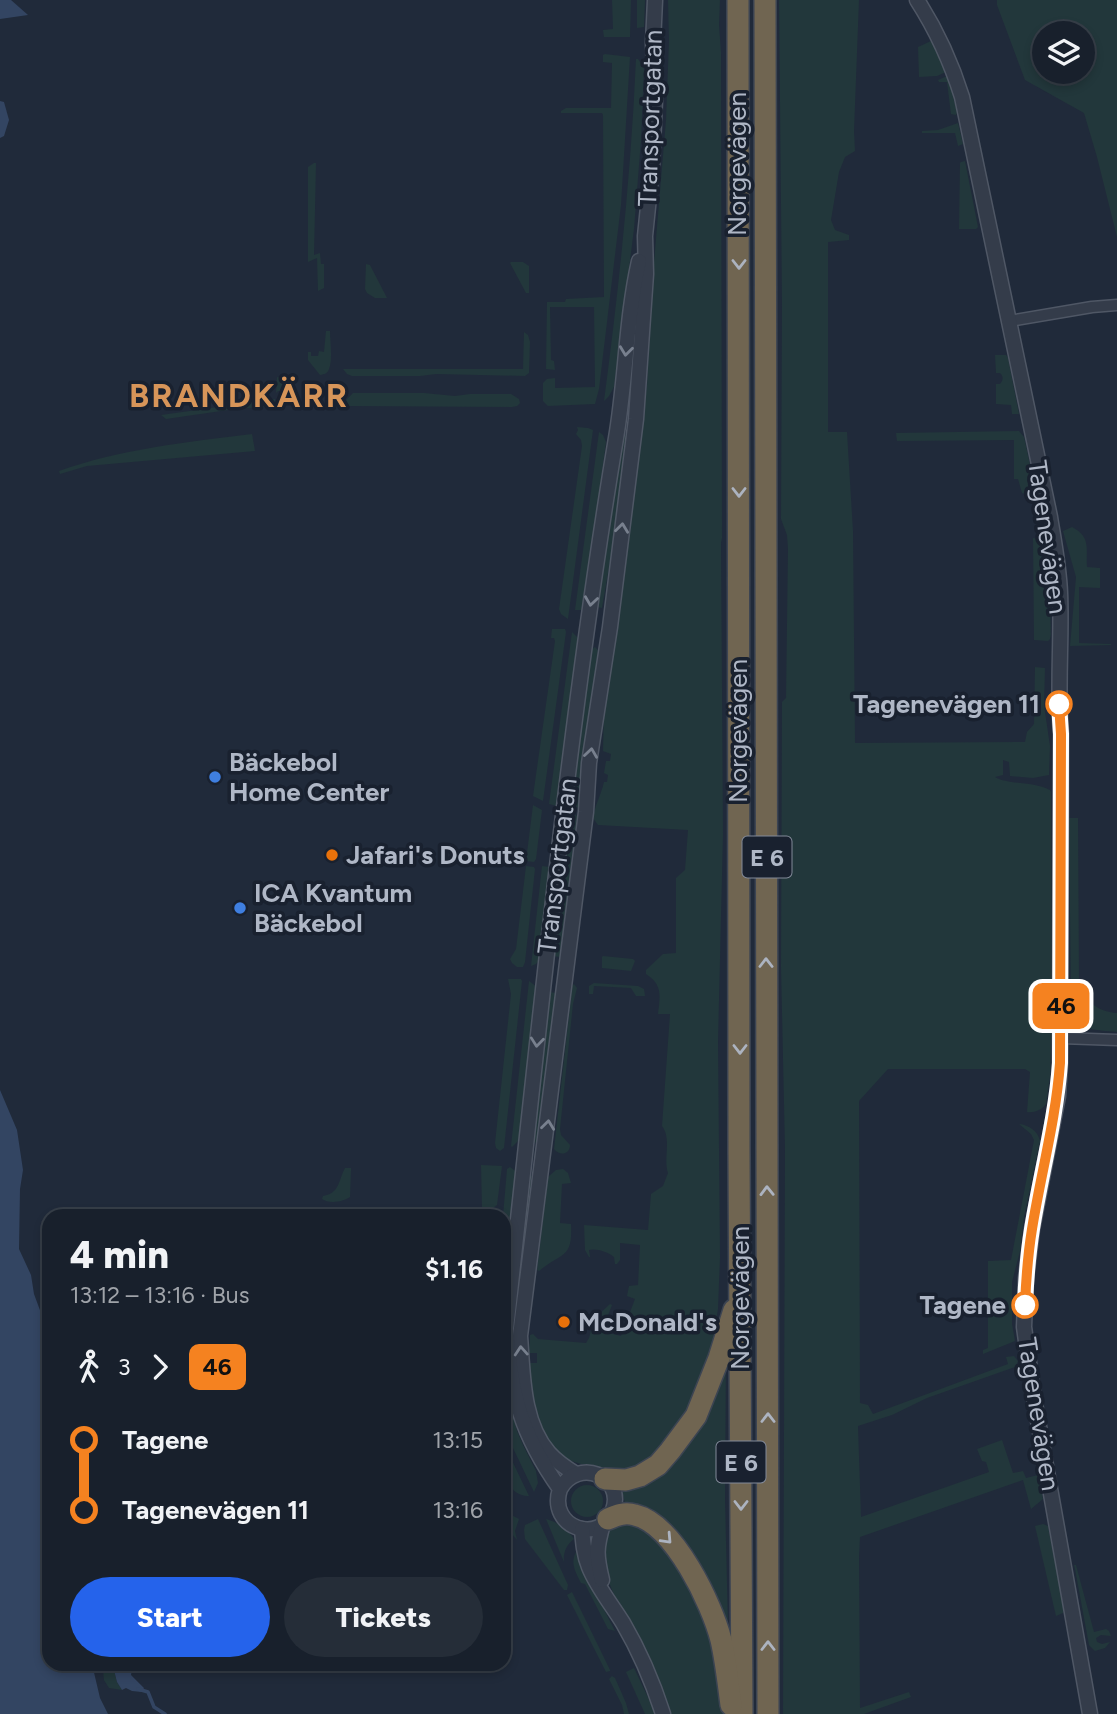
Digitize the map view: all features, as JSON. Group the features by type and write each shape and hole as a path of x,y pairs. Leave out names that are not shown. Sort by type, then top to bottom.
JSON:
{"highway":[{"name":"Norgevägen","path":"738,0 742,1714"},
{"name":"Norgevägen","path":"765,0 768,1714"},
{"path":"604,1479 626,1480 645,1474 661,1463 682,1436 696,1416 705,1394 741,1290"},
{"path":"606,1521 627,1514 645,1518 670,1541 688,1565 703,1592 720,1638 732,1714"}],"street":[{"name":"Transportgatan","path":"604,1479 594,1473 576,1474 547,1451 527,1406 520,1336 586,812 589,763 610,627 636,419 646,274 645,236 652,168 655,0"},
{"name":"Tagenevägen","path":"917,0 941,40 954,69 964,107 1051,517 1059,574 1061,1038 1058,1096 1030,1241 1024,1327 1090,1714"},
{"name":"Transportgatan","path":"511,1283 573,740 603,517 620,418 636,274 645,236"},
{"path":"1009,321 1117,305"},
{"path":"1061,1038 1117,1040"},
{"name":"Transportgatan","path":"511,1379 524,1426 542,1464 560,1489 557,1504 560,1514 571,1525 582,1529"},
{"path":"560,1489 566,1479 576,1474"},
{"path":"604,1479 615,1497 614,1508 606,1521 597,1548 607,1598"},
{"path":"606,1521 593,1529 582,1529 588,1565 595,1581 630,1635 663,1714"}],"green space":[{"path":"612,0 631,0 630,37 604,37 603,30 613,29"},
{"path":"637,0 645,0 644,27 637,28"},
{"path":"668,0 720,0 723,834 718,1042 718,1309 711,1352 688,1408 667,1439 637,1469 609,1471 595,1465 568,1460 552,1448 535,1416 528,1368 530,1363 537,1363 537,1353 529,1353 530,1335 533,1334 538,1339 586,1343 594,1319 610,1304 612,1305 602,1331 621,1336 635,1299 627,1296 629,1286 638,1285 640,1245 620,1243 620,1260 617,1264 614,1257 602,1251 589,1250 589,1257 585,1250 584,1225 648,1230 651,1194 663,1186 668,1173 667,1143 662,1126 670,1014 658,1014 658,987 646,974 646,970 663,954 676,953 676,878 685,870 688,830 598,825 593,818 604,782 607,782 608,775 604,773 606,761 610,761 611,754 603,751 604,708 647,385 651,298 666,120"},
{"path":"779,0 859,0 855,151 845,157 839,172 831,220 835,230 849,235 849,240 828,242 828,432 847,432 853,531 855,743 1025,742 1027,732 1034,724 1035,667 1045,668 1044,705 1050,746 1049,775 1033,778 1010,776 1009,762 1003,760 1003,775 995,777 1043,787 1051,792 1052,1029 1046,1104 1038,1111 1027,1112 1030,1072 1025,1069 888,1069 859,1101 860,1403 868,1405 873,1414 1008,1364 1006,1357 1014,1356 1018,1361 1015,1367 858,1426 861,1517 989,1472 977,1449 1002,1440 1013,1473 1023,1471 1026,1478 1038,1475 1043,1499 1031,1509 1023,1480 860,1537 860,1708 909,1692 911,1697 864,1714 783,1714 785,1149 781,967 782,702 786,698 788,549 787,535 781,519"},
{"path":"997,0 1117,0 1117,237 1084,113 1032,84 1095,84 1095,21 1032,21 1032,84 1025,80"},
{"path":"931,41 946,72 937,76 919,77 918,47"},
{"path":"605,54 630,57 621,205 599,389 595,404 548,406 543,401 543,383 547,379 555,378 555,388 595,387 594,307 550,307 551,360 554,361 555,370 546,369 547,302 604,297 603,115 561,111 566,108 611,108 612,63 603,62"},
{"path":"636,59 644,68 634,229 614,387 604,401 624,230"},
{"path":"948,77 956,115 951,114 947,82 938,80"},
{"path":"958,123 963,144 958,146 955,133 922,133 922,131 938,130"},
{"path":"965,161 978,227 976,229 959,229 960,163"},
{"path":"314,163 314,255 320,253 321,264 324,264 324,288 318,291 317,258 308,262 308,167"},
{"path":"511,262 523,262 529,266 529,293 526,293"},
{"path":"366,264 370,265 387,298 375,298 367,293"},
{"path":"326,331 330,331 331,361 327,372 320,375 308,360 308,352 311,352 311,356 318,356 319,351 324,352"},
{"path":"524,332 530,342 529,373 525,376 352,376 343,369 523,369"},
{"path":"995,355 1006,355 1008,358 1019,414 1012,414 1011,405 996,404 996,384 1000,384 1003,378 1000,373 996,373"},
{"path":"277,377 289,380 292,386 294,392 288,403 284,404 283,391 276,393"},
{"path":"353,393 455,396 511,394 519,399 520,403 512,407 348,406 346,400"},
{"path":"275,399 275,406 166,419 161,415"},
{"path":"577,427 593,430 568,619 559,609 582,446 576,434"},
{"path":"622,429 627,438 602,608 597,607"},
{"path":"1019,431 1024,437 1036,492 1032,499 1022,493 1018,479 1014,479 1014,440 897,441 896,433"},
{"path":"599,432 606,442 584,610 575,610"},
{"path":"252,434 255,451 87,466 60,474 59,471 130,452"},
{"path":"1072,527 1085,539 1087,567 1100,568 1100,588 1079,587 1079,643 1111,645 1070,646 1076,577 1063,531"},
{"path":"1033,538 1043,542 1047,558 1051,626 1048,641 1034,640"},
{"path":"552,629 565,629 566,632 543,801 533,796 555,641 551,638"},
{"path":"572,632 579,639 557,806 549,804"},
{"path":"595,647 598,650 580,785 582,808 573,807 574,785 592,649"},
{"path":"533,805 542,810 534,862 526,861"},
{"path":"572,815 582,816 574,837 560,957 553,956"},
{"path":"1069,818 1078,818 1079,981 1092,1004 1117,1013 1117,1032 1088,1028 1079,1021 1071,1006"},
{"path":"526,866 535,869 525,962 523,967 517,967 510,959 516,949"},
{"path":"542,866 550,867 541,958 531,966"},
{"path":"603,956 635,961 631,971 602,968"},
{"path":"508,979 522,981 504,1148 500,1151 495,1143 511,994"},
{"path":"529,981 537,987 522,1133 512,1147 511,1146"},
{"path":"594,983 638,986 644,989 645,996 636,996 631,988 594,986 593,994 589,994 589,986"},
{"path":"574,984 577,988 560,1129 561,1135 570,1145 566,1153 561,1153 554,1149"},
{"path":"549,992 556,993 556,997 538,1143 533,1142"},
{"path":"1019,1124 1032,1129 1040,1141 1012,1282 1012,1324 1015,1341 983,1354 983,1350 988,1348 988,1261 1011,1260 1034,1140"},
{"path":"481,1165 502,1166 497,1205 493,1208 482,1208"},
{"path":"510,1167 518,1173 511,1213 511,1209 504,1209 507,1169"},
{"path":"345,1168 351,1168 350,1197 336,1202 322,1199 336,1189"},
{"path":"563,1169 568,1173 571,1183 562,1184 560,1223 571,1224 570,1243 564,1254 539,1271 548,1177 556,1170"},
{"path":"529,1176 533,1176 520,1317 514,1317"},
{"path":"726,1351 728,1626 630,1505 625,1503 621,1487 647,1483 661,1473"},
{"path":"511,1406 517,1431 536,1471 538,1483 534,1492 511,1444"},
{"path":"511,1459 529,1496 511,1487"},
{"path":"587,1485 598,1490 603,1501 598,1512 587,1517 576,1512 571,1501 576,1490"},
{"path":"511,1515 519,1519 515,1531 517,1540 511,1533"},
{"path":"538,1519 568,1585 567,1590 564,1590 525,1539 525,1525"},
{"path":"546,1519 562,1526 574,1539 566,1549 564,1562"},
{"path":"635,1522 670,1550 705,1614 722,1693 723,1714 670,1714 649,1661 614,1594 605,1568 607,1536 616,1524"},
{"path":"1035,1526 1048,1526 1064,1610 1056,1616"},
{"path":"578,1549 588,1578 615,1631 608,1629 585,1584 581,1583 573,1562"},
{"path":"1076,1565 1094,1632 1106,1629 1111,1636 1101,1635 1096,1638 1097,1642 1102,1644 1110,1642 1105,1648 1095,1651 1089,1645"},
{"path":"572,1592 610,1671 606,1672 567,1595"},
{"path":"634,1668 655,1714 645,1714 626,1672"},
{"path":"103,1671 114,1671 122,1690 109,1688"},
{"path":"612,1676 629,1714 624,1714 609,1679"}],"water":[{"path":"0,0 11,0 28,15 0,19"},
{"path":"0,101 4,102 9,120 4,136 0,138"},
{"path":"0,1090 17,1130 23,1170 19,1249 31,1275 34,1294 42,1314 42,1671 94,1671 100,1698 108,1714 0,1714"},
{"path":"114,1671 132,1671 131,1675 144,1688 142,1692 126,1688 122,1690"}],"waterway":[{"path":"138,1689 148,1692 154,1707 165,1714"}],"bus line":[{"name":"46","path":"1025,1305 1032,1229 1058,1096 1060,1063 1059,704"}],"place":[{"name":"Tagenevägen 11","path":"1059,704"},
{"name":"Bäckebol Home Center","path":"215,777"},
{"name":"Jafari's Donuts","path":"332,855"},
{"name":"ICA Kvantum Bäckebol","path":"240,908"},
{"name":"Tagene","path":"1025,1305"},
{"name":"McDonald's","path":"564,1322"}],"district":[{"name":"BRANDKÄRR","path":"239,395"}]}
